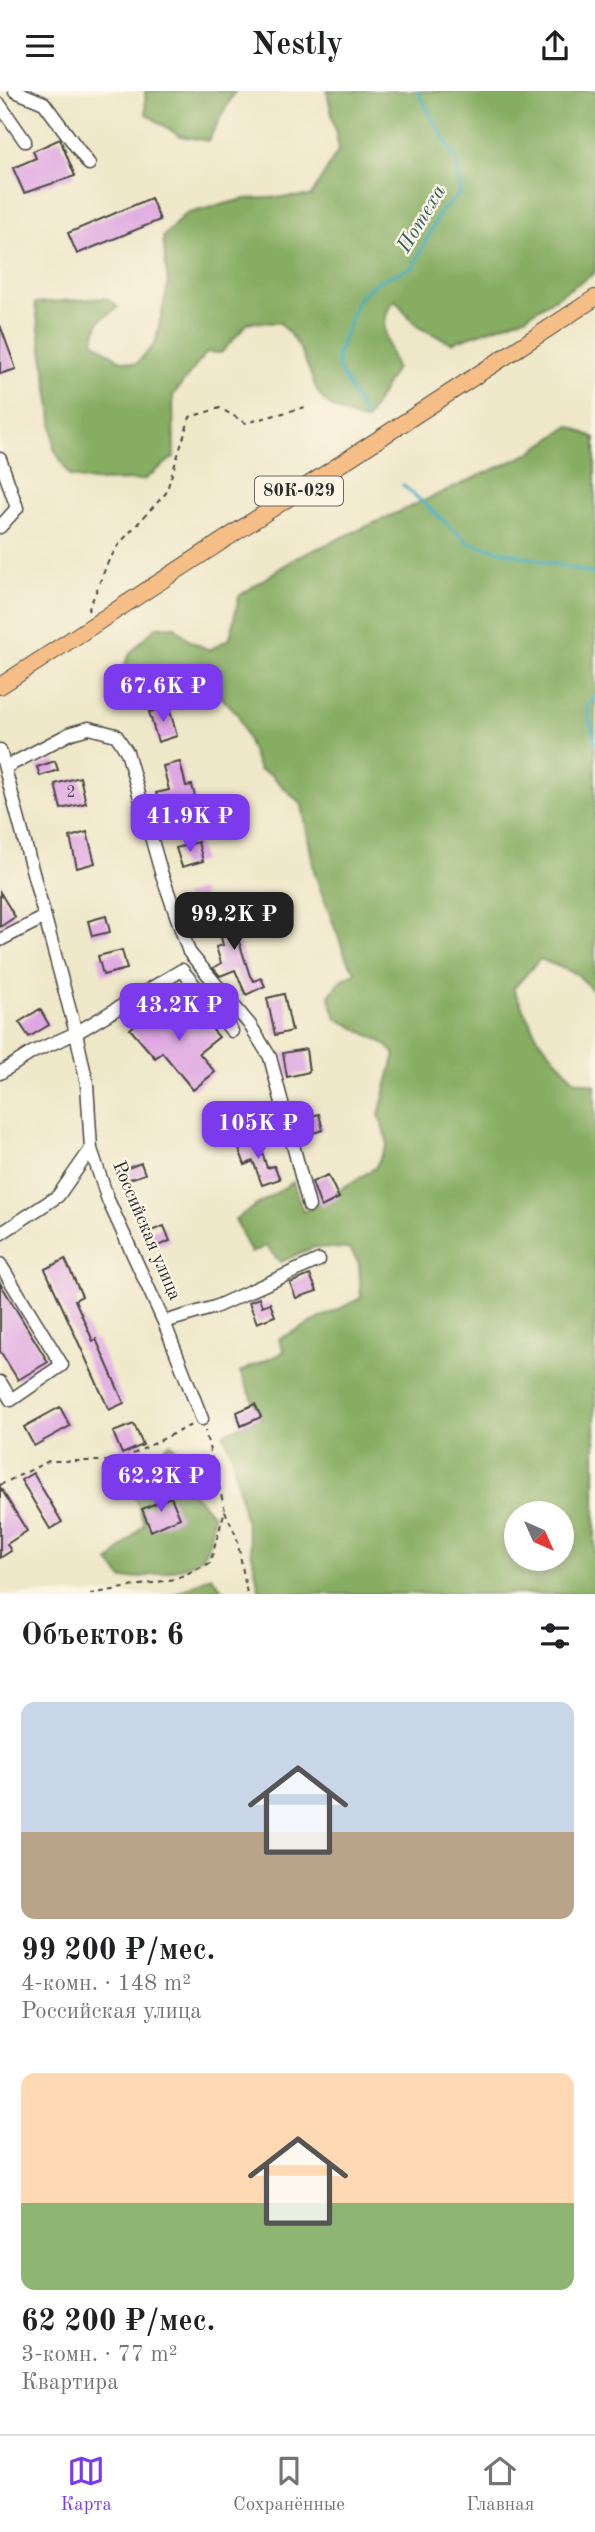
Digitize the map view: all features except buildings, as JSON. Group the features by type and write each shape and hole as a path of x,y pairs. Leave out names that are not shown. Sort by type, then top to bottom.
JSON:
{"main road":[{"name":"80К-029","path":"1,682 90,628 595,297"}],"street":[{"path":"15,91 44,103 89,164"},
{"path":"0,105 25,141"},
{"path":"0,459 17,508 1,521"},
{"path":"6,767 71,733 89,728 116,736 127,752 161,871 189,952 250,1025 270,1057 309,1206"},
{"name":"Российская улица","path":"0,750 76,1033 87,1084 91,1149 108,1200 164,1322 202,1419"},
{"path":"0,940 45,917"},
{"path":"0,1073 33,1052 76,1033 182,970 232,1031"},
{"path":"0,1234 58,1196 91,1149"},
{"path":"164,1322 215,1307 319,1260"},
{"path":"0,1264 62,1365 12,1400 0,1382"}],"path":[{"path":"90,628 85,620 108,562 119,544 166,493 190,417 220,408 246,423 309,406"},
{"path":"0,1485 49,1461 119,1461 202,1419 225,1510 237,1538 247,1594"},
{"path":"90,1594 174,1579 210,1563 225,1510"}],"green space":[{"path":"145,91 235,91 208,141 180,136 146,114"},
{"path":"327,91 595,91 595,273 525,317 452,343 418,327 395,300 386,316 385,333 396,368 366,421 326,403 316,388 298,346 280,323 249,322 221,353 207,352 173,395 174,457 144,480 92,481 70,476 54,449 51,408 35,303 106,298 118,307 99,321 93,341 119,360 136,364 155,344 168,286 163,237 185,214 244,199 311,196 339,149"},
{"path":"570,426 595,438 595,993 577,974 540,959 513,989 538,1038 574,1080 595,1085 595,1594 260,1594 231,1451 223,1434 261,1417 240,1372 284,1352 279,1339 361,1298 359,1263 350,1249 314,1247 280,1262 266,1246 251,1253 235,1219 293,1182 303,1212 375,1168 388,1144 379,1115 395,1054 384,1043 336,1018 329,996 340,981 356,972 347,960 315,875 302,805 270,774 259,770 238,714 200,676 174,685 158,671 137,681 120,673 131,652 156,627 174,626 190,641 209,650 230,638 239,596 294,559 528,454"},
{"path":"170,1443 185,1457 194,1494 213,1515 209,1543 200,1558 185,1566 123,1579 109,1562 144,1524 137,1502 125,1484 136,1478 155,1485 159,1452"},
{"path":"211,1576 226,1594 175,1594"}],"waterway":[{"name":"Потеха","path":"364,415 338,367 337,355 359,297 376,282 413,267 439,214 460,193 457,161 417,91"},
{"name":"Потеха","path":"403,485 469,543 595,574"},
{"name":"Потеха","path":"595,697 587,708 595,743"}]}
